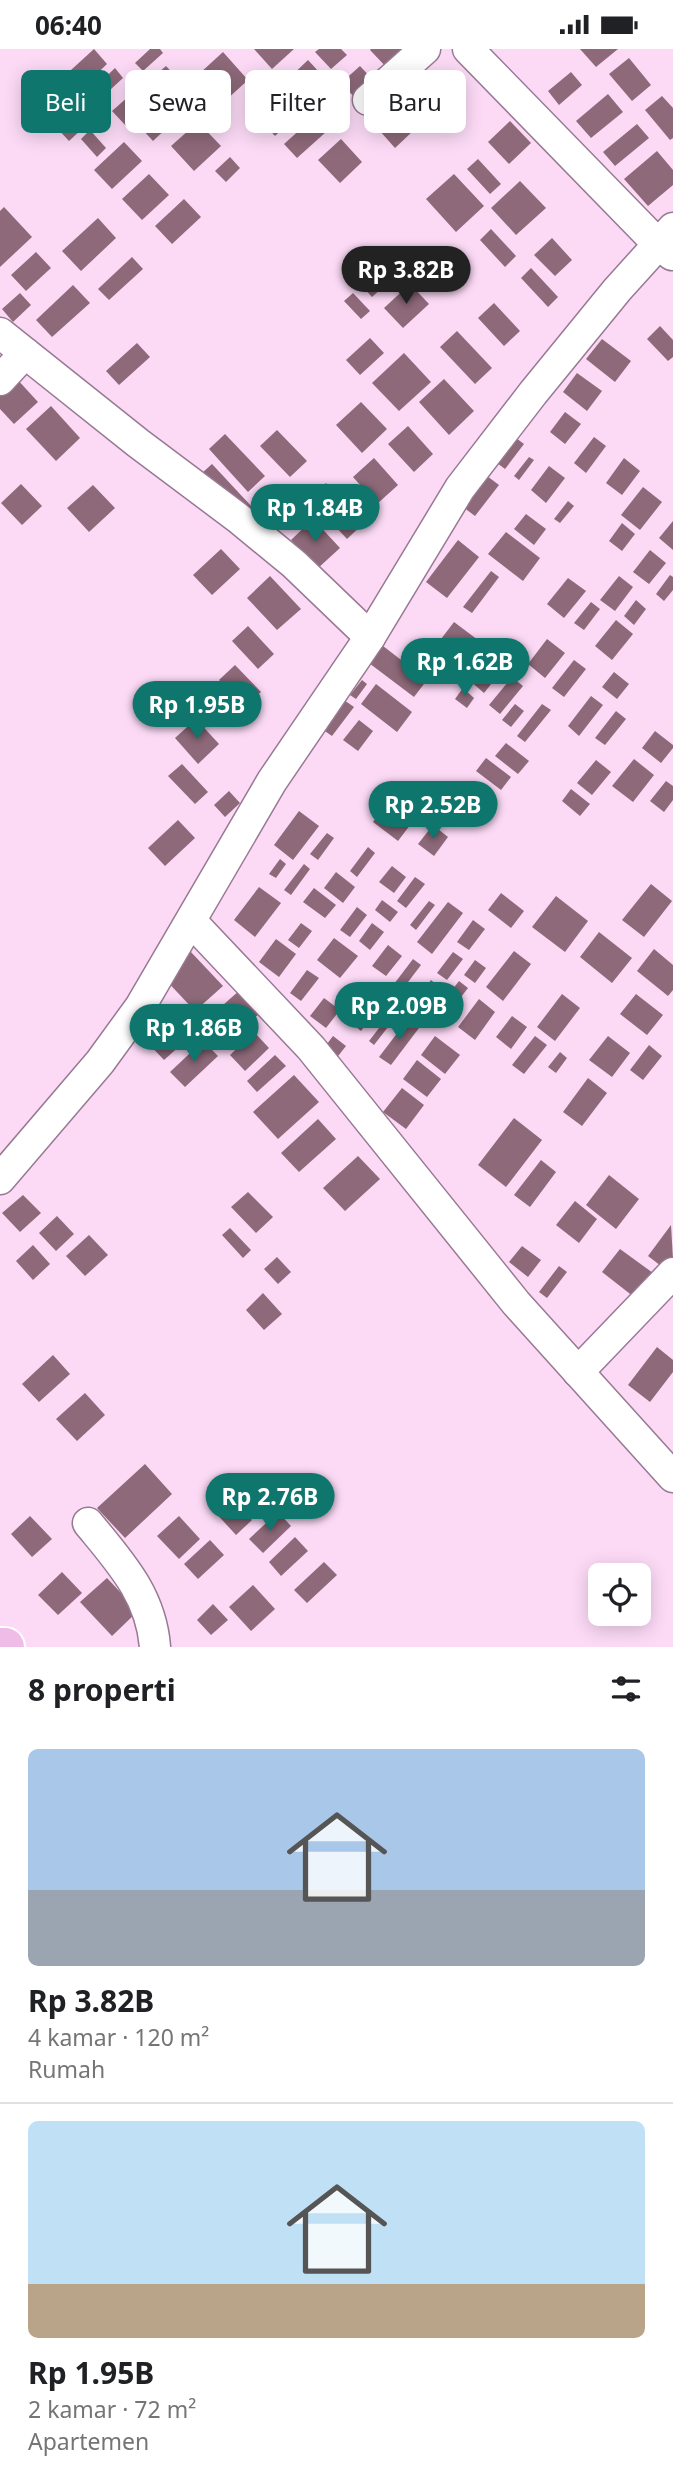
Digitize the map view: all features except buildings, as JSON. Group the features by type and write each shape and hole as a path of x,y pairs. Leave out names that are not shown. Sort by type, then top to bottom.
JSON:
{"street":[{"path":"402,70 425,49"},
{"path":"0,1179 100,1062 140,1007 272,781 370,637 460,488 617,290 668,242 468,49"},
{"path":"0,333 294,564 370,637"},
{"path":"0,380 25,353"},
{"path":"191,921 312,1048 516,1303 673,1477"},
{"path":"578,1372 673,1273"},
{"path":"88,1523 125,1568 138,1589 150,1616 155,1647"}]}
